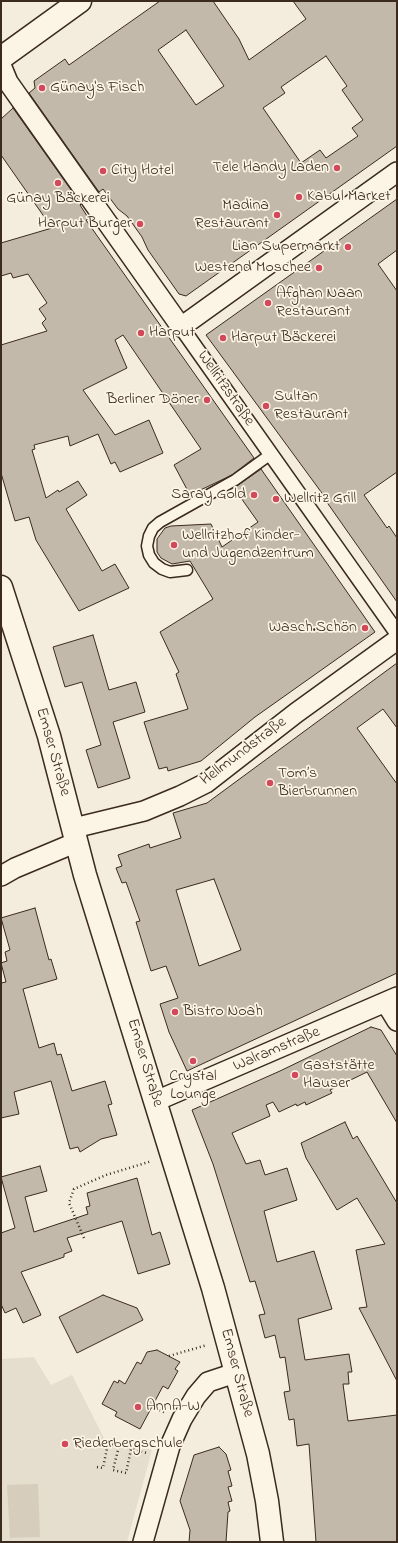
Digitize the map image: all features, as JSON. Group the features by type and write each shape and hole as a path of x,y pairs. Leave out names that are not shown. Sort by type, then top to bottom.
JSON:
{"street":[{"path":"1,58 80,1"},
{"name":"Wellritzstraße","path":"1,65 8,82 397,633"},
{"path":"181,326 397,172"},
{"name":"Emser Straße","path":"1,587 49,736 89,887 213,1288 258,1454 267,1500 272,1542"},
{"name":"Hellmundstraße","path":"1,876 75,835 144,811 206,783 296,713 397,640"},
{"path":"391,1000 397,1021"},
{"name":"Walramstraße","path":"156,1101 391,1000"},
{"path":"143,1542 170,1446 185,1413 196,1396 208,1382 235,1373"}],"lane":[{"path":"188,570 170,572 162,569 154,563 149,555 148,546 149,536 153,528 160,522 235,480 271,454"}],"path":[{"path":"84,1238 69,1203 74,1189 106,1175 172,1154"},
{"path":"169,1356 211,1344"},
{"path":"97,1467 103,1468 108,1443 119,1446 113,1470 126,1473 131,1449 151,1454"}],"shaded area":[{"name":"Riederbergschule","path":"34,1357 51,1385 72,1375 104,1438 152,1450 127,1542 1,1542 1,1359"},
{"path":"38,1484 40,1537 10,1538 7,1485"}],"building":[{"path":"160,1 213,1 239,39 249,60 306,19 293,1 397,1 397,146 186,296 179,294 148,250 142,237 127,216 118,209 103,189 99,192 29,93 35,88 34,81 65,59 69,65","holes":["186,30 224,86 196,105 158,50","326,56 347,86 342,90 363,120 352,128 358,136 326,158 320,150 301,163 263,108 285,93 281,87"]},
{"path":"13,108 81,204 80,205 89,219 86,220 254,458 232,475 190,495 174,465 201,449 123,335 115,340 127,368 83,390 115,435 149,420 163,453 120,472 115,462 111,464 98,434 70,446 68,436 34,445 35,449 32,450 46,498 58,490 59,492 78,481 87,495 66,509 102,571 115,564 129,588 79,611 36,540 29,517 15,521 1,473 1,345 47,331 42,323 46,319 39,309 47,303 28,274 13,278 11,273 1,276 1,243 52,228 1,155 1,119"},
{"path":"397,199 397,250 378,264 397,291 397,472 364,495 387,528 389,526 397,538 397,602 326,501 327,500 206,335"},
{"path":"261,469 375,632 255,717 201,761 168,771 167,767 159,769 144,722 188,709 176,674 179,672 160,632 213,599 190,561 172,564 161,558 157,552 157,539 165,528 171,526 211,524 222,547 258,522 234,488"},
{"path":"93,635 109,690 136,682 145,712 113,722 130,778 98,788 86,750 101,745 82,682 65,687 53,647"},
{"path":"397,663 397,728 383,709 357,728 397,784 397,973 187,1071 169,1032 160,1004 178,998 166,966 151,971 136,922 140,921 126,882 122,883 116,868 122,866 118,855 149,844 150,848 181,838 173,813 207,803","holes":["214,879 241,950 199,966 176,890"]},
{"path":"35,908 49,960 51,959 57,979 23,989 39,1048 54,1043 57,1055 61,1054 72,1091 105,1081 112,1104 108,1105 117,1135 101,1139 80,1152 78,1147 70,1149 51,1081 14,1092 19,1114 1,1118 1,983 6,982 1,963 7,961 5,952 10,950 1,918"},
{"path":"371,1027 381,1030 397,1056 397,1123 367,1072 330,1090 332,1093 306,1105 305,1102 297,1106 296,1104 279,1112 273,1102 266,1105 270,1116 232,1133 246,1164 260,1160 265,1175 287,1168 297,1200 264,1211 277,1262 314,1251 332,1309 298,1319 305,1360 349,1354 352,1372 348,1372 349,1384 343,1384 348,1421 397,1415 397,1542 316,1542 309,1444 297,1446 294,1419 289,1420 284,1392 290,1391 285,1357 280,1358 275,1335 265,1338 259,1315 265,1314 255,1281 250,1282 213,1164 192,1110 280,1071"},
{"path":"345,1122 353,1139 357,1136 397,1203 397,1381 359,1308 367,1307 356,1250 385,1244 357,1198 337,1210 306,1158 301,1143"},
{"path":"40,1166 47,1191 25,1197 34,1232 88,1214 86,1207 90,1206 87,1193 137,1178 152,1235 160,1232 170,1264 138,1274 122,1221 67,1238 72,1251 64,1254 64,1257 21,1272 41,1315 23,1323 16,1308 5,1313 1,1304 1,1233 15,1228 1,1177"},
{"path":"103,1295 137,1308 143,1320 77,1353 59,1317"},
{"path":"157,1350 180,1362 175,1369 178,1371 168,1389 163,1386 140,1429 115,1416 117,1412 102,1404 114,1381 118,1383 119,1380 125,1384 137,1362 141,1364 147,1352"},
{"path":"219,1447 226,1454 231,1470 228,1471 232,1486 228,1487 232,1501 228,1502 230,1511 228,1512 226,1542 189,1542 190,1530 180,1501 194,1455"}],"place":[{"name":"Günay's Fisch","path":"42,88"},
{"name":"Tele Handy Laden","path":"337,168"},
{"name":"City Hotel","path":"103,171"},
{"name":"Günay Bäckerei","path":"58,183"},
{"name":"Kabul Market","path":"299,197"},
{"name":"Madina Restaurant","path":"277,215"},
{"name":"Harput Burger","path":"140,224"},
{"name":"Lian Supermarkt","path":"348,247"},
{"name":"Westend Moschee","path":"319,268"},
{"name":"Afghan Naan Restaurant","path":"268,303"},
{"name":"Harput","path":"141,333"},
{"name":"Harput Bäckerei","path":"223,338"},
{"name":"Berliner Döner","path":"207,400"},
{"name":"Sultan Restaurant","path":"266,406"},
{"name":"Saray Gold","path":"254,495"},
{"name":"Wellritz Grill","path":"276,499"},
{"name":"Wellritzhof Kinder- und Jugendzentrum","path":"174,545"},
{"name":"Wasch.Schön","path":"365,628"},
{"name":"Tom’s Bierbrunnen","path":"270,783"},
{"name":"Bistro Noah","path":"175,1012"},
{"name":"Crystal Lounge","path":"193,1061"},
{"name":"Gaststätte Hauser","path":"295,1075"},
{"name":"AnnA-W","path":"138,1407"},
{"name":"Riederbergschule","path":"65,1444"}]}
